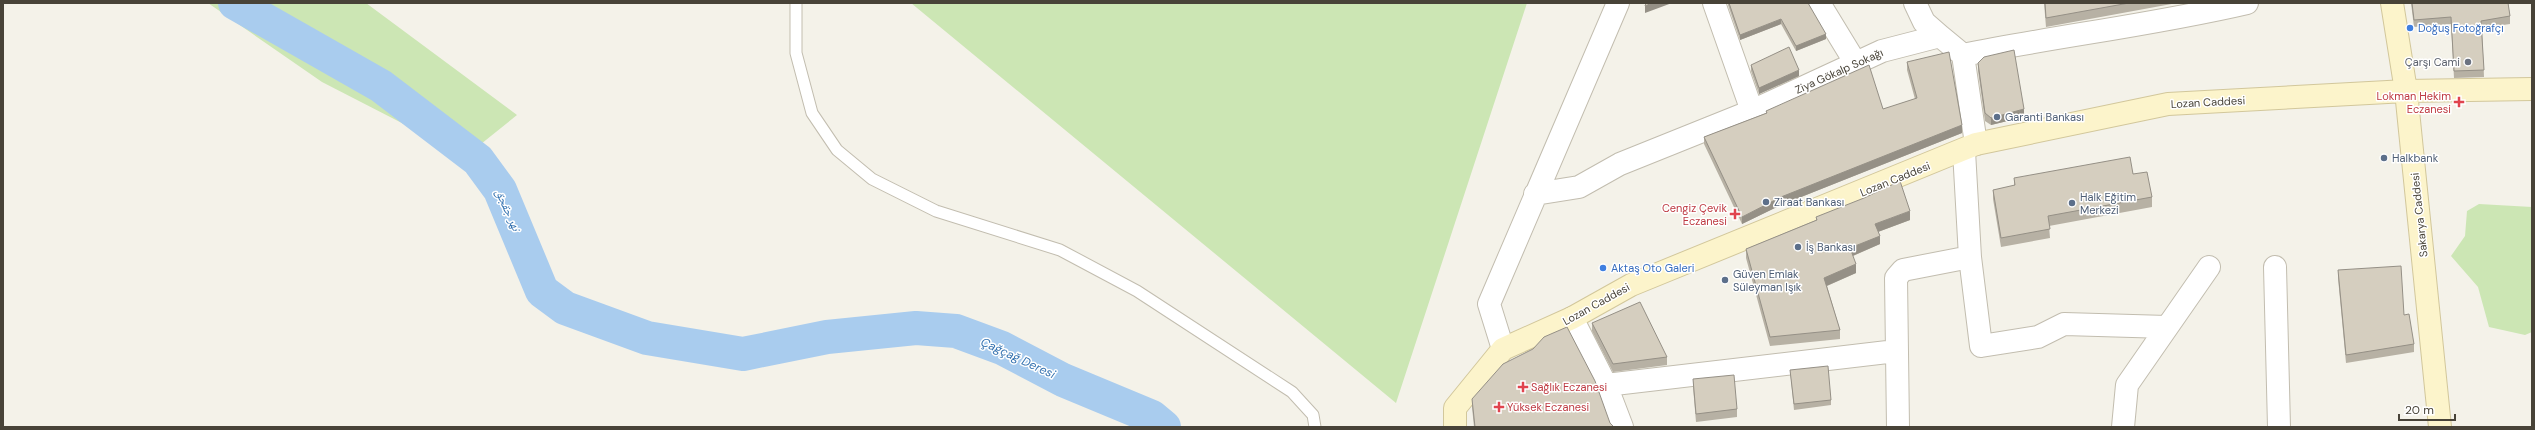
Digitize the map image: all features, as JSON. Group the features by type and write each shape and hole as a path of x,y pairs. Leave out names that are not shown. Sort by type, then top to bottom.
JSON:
{"main road":[{"name":"Sakarya Caddesi","path":"2392,3 2406,91 2440,427"},
{"name":"Lozan Caddesi","path":"1455,427 1455,408 1503,349 1572,318 1631,285 1970,148 2168,104 2406,91 2532,89"}],"street":[{"path":"1503,349 1489,304 1618,3"},
{"path":"1714,3 1752,111"},
{"path":"1819,3 1856,62"},
{"path":"1915,3 1924,22 1963,55 1970,148 1970,258 1981,346 2038,337 2064,324 2167,327"},
{"path":"1963,55 2020,44 2139,26 2247,3"},
{"name":"Ziya Gökalp Sokağı","path":"1535,194 1579,187 1620,164 1752,111 1882,51 1940,36"},
{"path":"1898,427 1896,278 1903,270 1970,258"},
{"path":"2123,427 2127,385 2209,267"},
{"path":"2275,267 2278,427"},
{"path":"1572,318 1606,385 1622,427"},
{"path":"1606,385 1896,351"}],"lane":[{"path":"796,3 796,53 812,113 837,150 872,180 936,210 1060,250 1137,292 1292,392 1313,415 1315,427"}],"green space":[{"path":"208,3 366,3 517,115 466,156 322,82"},
{"path":"911,3 1527,3 1396,403"},
{"path":"2479,204 2532,207 2532,332 2525,335 2489,327 2478,287 2451,256 2465,236 2467,211"}],"building":[{"path":"1729,3 1808,3 1826,34 1796,46 1781,19 1740,35"},
{"path":"2045,3 2129,3 2046,18"},
{"path":"2412,3 2508,3 2510,16 2481,21 2484,70 2454,71 2451,17 2414,20"},
{"path":"1789,47 1799,70 1759,88 1751,65"},
{"path":"2014,50 2024,109 1991,118 1985,113 1978,63 1984,57"},
{"path":"1949,52 1962,125 1781,197 1742,217 1704,137 1767,113 1766,111 1869,65 1883,109 1917,98 1907,62"},
{"name":"Halk Eğitim Merkezi","path":"2130,157 2133,174 2147,172 2152,197 2048,216 2050,229 2001,238 1993,190 2015,185 2014,178"},
{"path":"1900,181 1910,211 1875,224 1880,236 1850,248 1856,264 1824,278 1840,330 1770,337 1746,249 1817,220 1816,217 1864,198"},
{"path":"2401,266 2404,315 2409,314 2414,344 2346,355 2338,270"},
{"path":"1640,302 1667,357 1613,364 1592,323"},
{"path":"1567,327 1595,381 1610,423 1614,427 1475,427 1472,399 1503,364 1533,349 1544,337"},
{"path":"1828,366 1831,400 1794,404 1790,370"},
{"path":"1734,375 1737,409 1696,414 1693,379"}],"waterway":[{"name":"نهر جقجق","path":"235,3 381,86 478,160 500,190 542,291 565,308 647,338 743,354 827,337 916,328 956,331 1002,348 1063,380 1152,417 1164,427"}],"place":[{"name":"Doğuş Fotoğrafçı","path":"2410,28"},
{"name":"Çarşı Cami","path":"2468,62"},
{"name":"Lokman Hekim Eczanesi","path":"2459,102"},
{"name":"Garanti Bankası","path":"1997,117"},
{"name":"Halkbank","path":"2384,158"},
{"name":"Ziraat Bankası","path":"1766,202"},
{"name":"Halk Eğitim Merkezi","path":"2072,203"},
{"name":"Cengiz Çevik Eczanesi","path":"1735,214"},
{"name":"İş Bankası","path":"1798,247"},
{"name":"Aktaş Oto Galeri","path":"1603,268"},
{"name":"Güven Emlak Süleyman Işık","path":"1725,280"},
{"name":"Sağlık Eczanesi","path":"1523,387"},
{"name":"Yüksek Eczanesi","path":"1499,407"}],"water label":[{"name":"Çağçağ Deresi","path":"1018,358"}]}
